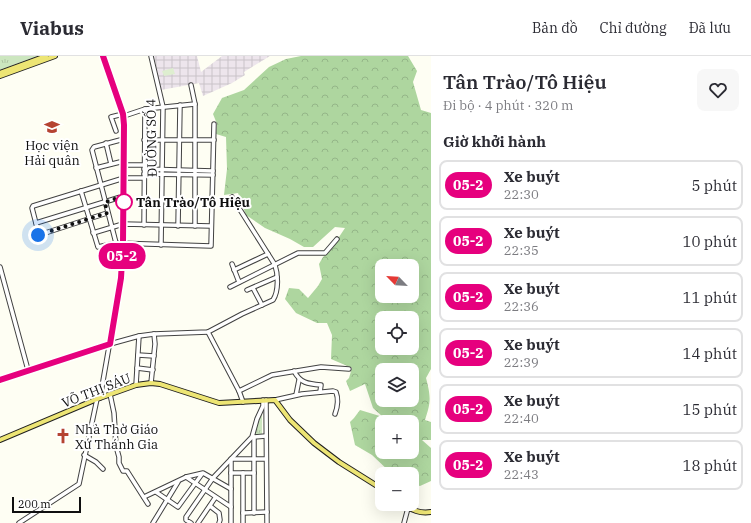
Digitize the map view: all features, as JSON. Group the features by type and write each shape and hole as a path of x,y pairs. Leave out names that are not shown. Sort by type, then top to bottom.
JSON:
{"main road":[{"path":"0,76 38,61 46,56"},
{"path":"0,73 55,56"},
{"name":"VÕ THỊ SÁU","path":"0,440 99,398 136,385 151,383 168,386 219,403 275,400"},
{"path":"275,400 290,420 314,443 339,462 375,485"},
{"path":"417,511 431,512"}],"street":[{"path":"20,523 78,485 84,455 99,398 110,344 121,278 123,243 124,139 123,115 103,56"},
{"name":"ĐƯỜNG SỐ 4","path":"151,56 163,107 161,245"},
{"path":"191,85 196,104 195,226"},
{"path":"116,131 111,117 144,109 196,104"},
{"path":"178,226 180,105"},
{"path":"144,109 144,225"},
{"path":"81,191 98,247 116,243 211,246 214,124"},
{"path":"116,243 107,213 92,148 124,139"},
{"path":"144,140 214,140"},
{"path":"106,143 112,164"},
{"path":"96,168 124,163 162,172"},
{"path":"107,213 38,235 32,208 33,206 124,178 162,172 213,173"},
{"path":"36,223 124,196"},
{"path":"0,380 139,336 208,332 273,300 275,297 277,277 275,265 232,197"},
{"path":"93,233 123,224 211,226"},
{"path":"230,287 301,253 325,253 337,239"},
{"path":"234,270 268,254"},
{"path":"232,264 239,282"},
{"path":"0,267 28,370"},
{"path":"247,290 277,277"},
{"path":"253,288 262,305"},
{"path":"208,332 239,391 243,402"},
{"path":"151,383 156,344 154,334"},
{"path":"136,385 139,336"},
{"path":"138,355 154,356"},
{"path":"239,391 268,376 321,367 349,369"},
{"path":"137,368 153,370"},
{"path":"294,371 299,380 296,395"},
{"path":"299,380 315,386 321,385 320,392"},
{"path":"275,400 330,390 336,392 338,403 335,414"},
{"path":"110,394 114,413 116,446 119,464 122,469 127,471 148,504"},
{"path":"264,400 267,523"},
{"path":"254,513 253,437 255,425 264,400"},
{"path":"191,523 186,520 186,517 213,478 253,437 266,436"},
{"path":"84,455 96,462 103,469"},
{"path":"231,459 266,459"},
{"path":"231,459 231,523"},
{"path":"144,497 186,477 202,473 231,489"},
{"path":"156,492 178,507 202,473"},
{"path":"231,473 254,473"},
{"path":"242,473 243,523"},
{"path":"186,477 194,484 231,508"},
{"path":"153,523 178,481"},
{"path":"198,523 215,498"},
{"path":"210,506 219,513 219,523"},
{"path":"404,523 407,511"},
{"path":"243,513 267,512"}],"shaded area":[{"path":"154,56 197,56 201,72 222,56 270,56 244,72 245,75 232,83 203,96 199,83 161,90"}],"green space":[{"path":"0,56 37,56 0,70"},
{"path":"301,56 408,56 417,71 413,82 421,110 431,113 431,369 426,378 430,399 425,420 431,422 431,440 422,440 431,448 431,481 420,486 419,467 385,467 376,459 419,459 419,415 381,415 373,408 365,384 350,391 346,381 349,378 352,368 331,359 332,335 327,323 317,323 296,313 285,299 289,288 299,289 308,298 322,279 319,264 345,228 335,227 313,247 304,247 265,228 246,215 238,193 224,195 227,169 226,137 216,134 217,124 213,114 222,98 244,90 269,67 286,59"},
{"path":"173,68 175,74 164,76 162,71"},
{"path":"360,410 376,415 375,415 375,458 355,445 350,422"},
{"path":"262,414 262,434 255,435 260,415"}],"bus line":[{"name":"05-2","path":"0,380 110,344 121,278 123,243 124,116 103,56"}],"place":[{"name":"Học viện Hải quân","path":"52,127"},
{"name":"Tân Trào/Tô Hiệu","path":"124,202"},
{"name":"Nhà Thờ Giáo Xứ Thánh Gia","path":"63,436"}],"route":[{"path":"38,235 107,213 105,202 124,196 124,202"}]}
